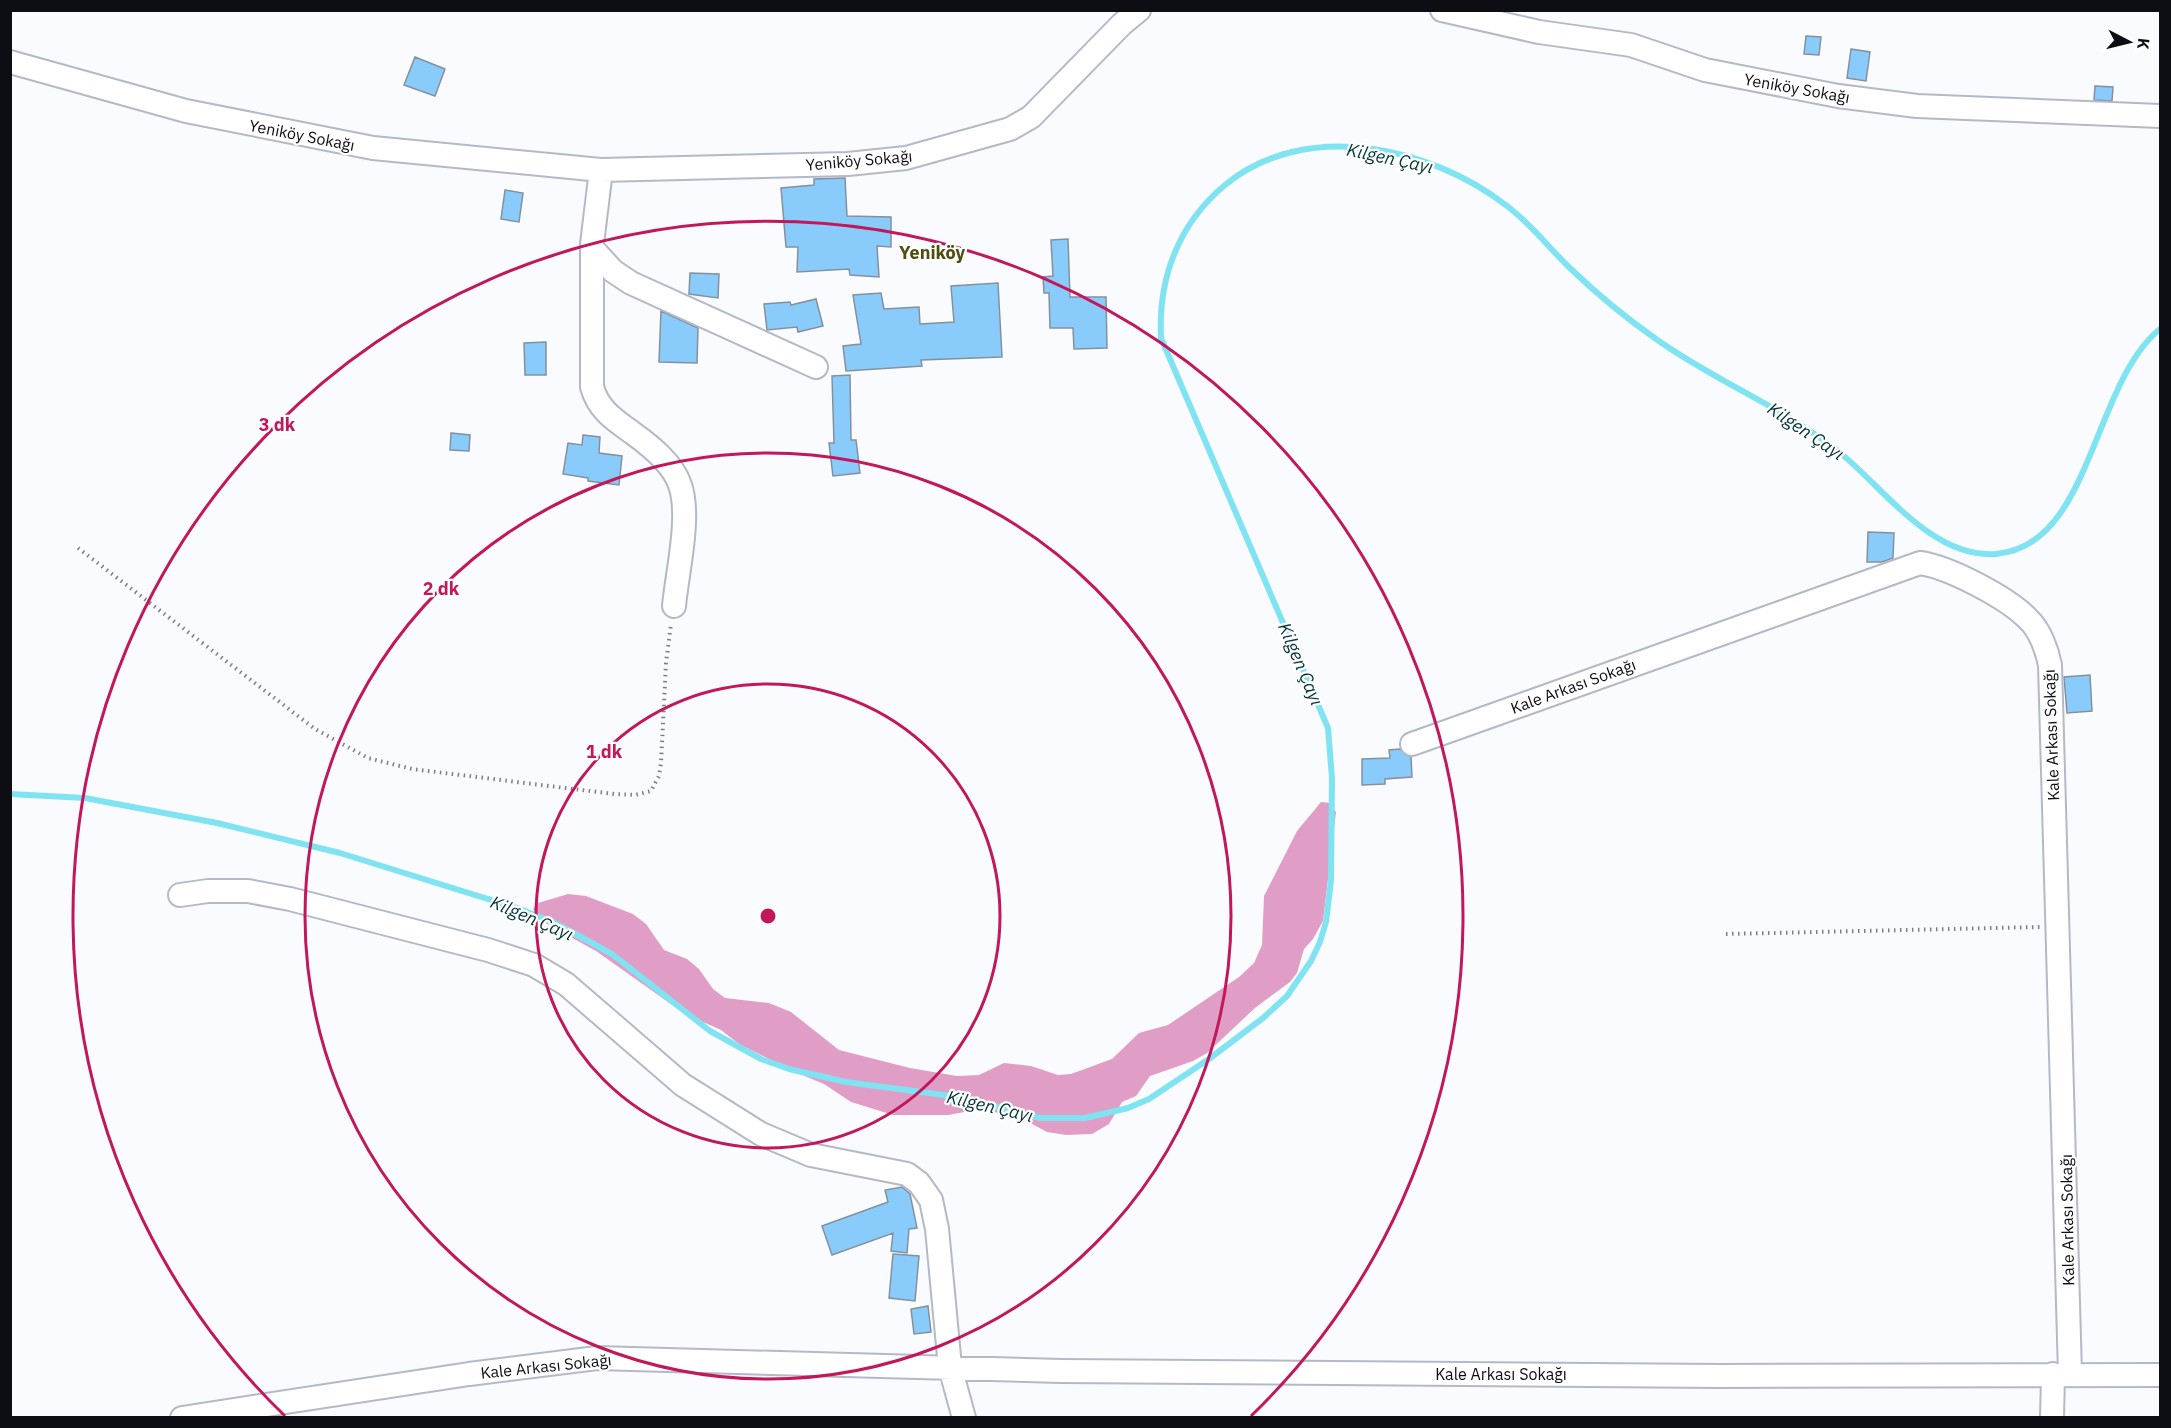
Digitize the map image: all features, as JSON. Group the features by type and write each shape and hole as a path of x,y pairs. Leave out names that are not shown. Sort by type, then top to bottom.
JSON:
{"street":[{"name":"Yeniköy Sokağı","path":"10,62 186,111 298,135 385,150 601,170 848,164 906,158 1010,129 1031,117 1122,24 1139,10"},
{"name":"Yeniköy Sokağı","path":"1442,10 1539,32 1631,45 1705,70 1838,96 1917,106 2160,116"},
{"path":"601,170 592,248 590,370 597,402 608,416 661,457 672,469 680,485 683,520 674,606"},
{"path":"592,248 613,271 631,283 816,367"},
{"name":"Kale Arkası Sokağı","path":"1412,744 1920,563 1932,565 2016,608 2030,620 2048,657 2057,927 2062,1374 2052,1418"},
{"path":"180,895 208,891 248,891 290,899 488,950 534,965 566,984 683,1085 761,1134 810,1155 907,1174 919,1183 931,1200 937,1229 950,1367 963,1418"},
{"name":"Kale Arkası Sokağı","path":"182,1418 469,1374 597,1358 1084,1371 1720,1376 2160,1375"}],"path":[{"path":"78,548 315,729 368,758 412,769 614,794 644,794 651,791 659,776 666,663 674,606"},
{"path":"1725,934 2057,927"}],"shaded area":[{"path":"1321,802 1330,803 1336,812 1323,921 1313,939 1304,949 1297,973 1290,982 1255,1008 1207,1053 1193,1061 1150,1076 1136,1096 1122,1102 1109,1124 1092,1134 1066,1135 1047,1132 1021,1118 981,1109 948,1115 893,1115 851,1102 824,1084 739,1044 721,1030 685,1014 596,951 547,924 537,916 533,909 538,903 568,894 586,896 633,914 646,924 664,950 687,959 699,969 713,989 725,998 769,1003 791,1012 839,1050 910,1068 957,1076 979,1075 1004,1063 1031,1066 1058,1075 1071,1074 1112,1059 1139,1033 1168,1025 1239,977 1254,963 1262,945 1264,896 1297,831"}],"building":[{"path":"1806,36 1821,37 1819,55 1804,54"},
{"path":"1851,49 1870,52 1866,81 1847,78"},
{"path":"415,57 445,69 435,96 404,85"},
{"path":"2095,86 2113,87 2112,101 2094,100"},
{"path":"845,178 847,216 891,217 891,247 877,246 879,277 850,275 849,269 797,272 798,247 786,247 781,188 814,185 814,179"},
{"path":"505,190 523,193 519,222 501,219"},
{"path":"1068,239 1070,297 1106,297 1107,348 1074,349 1073,328 1050,328 1049,293 1044,293 1043,277 1053,276 1051,240"},
{"path":"690,273 719,274 718,298 689,294"},
{"path":"998,283 1002,357 921,360 922,366 846,371 843,346 861,344 853,295 881,293 884,309 919,307 920,324 954,322 951,286"},
{"path":"816,299 823,326 798,332 797,327 767,330 764,304 790,302 791,305"},
{"path":"661,311 698,328 697,363 659,362"},
{"path":"546,342 546,375 525,375 524,343"},
{"path":"850,375 851,440 856,440 860,473 833,476 829,443 834,443 832,376"},
{"path":"451,433 470,435 469,451 450,450"},
{"path":"583,435 600,437 599,453 622,456 619,485 588,481 588,478 563,474 568,443 582,445"},
{"path":"1868,532 1894,533 1893,558 1882,562 1867,562"},
{"path":"2090,675 2092,711 2067,713 2064,677"},
{"path":"1400,749 1411,757 1412,777 1385,779 1385,784 1362,785 1362,759 1390,758 1389,750"},
{"path":"902,1187 910,1194 917,1228 909,1229 907,1253 891,1251 893,1233 832,1255 822,1226 888,1202 885,1190"},
{"path":"893,1254 919,1256 915,1301 889,1298"},
{"path":"928,1306 931,1332 914,1334 911,1309"}],"waterway":[{"name":"Kilgen Çayı","path":"10,794 85,798 217,823 340,853 520,909 555,923 612,954 710,1031 761,1059 789,1069 846,1082 959,1097 1040,1118 1085,1118 1128,1108 1149,1099 1209,1059 1263,1018 1287,996 1311,961 1326,922 1331,880 1332,778 1328,728 1161,338 1163,295 1174,254 1195,217 1225,185 1257,164 1292,152 1329,147 1367,148 1405,156 1442,168 1476,185 1507,206 1524,220 1591,288 1645,331 1701,368 1817,435 1855,466 1910,518 1951,545 1973,552 1996,554 2028,544 2053,523 2072,494 2119,386 2137,354 2160,329"}],"district":[{"name":"Yeniköy","path":"932,252"}]}
